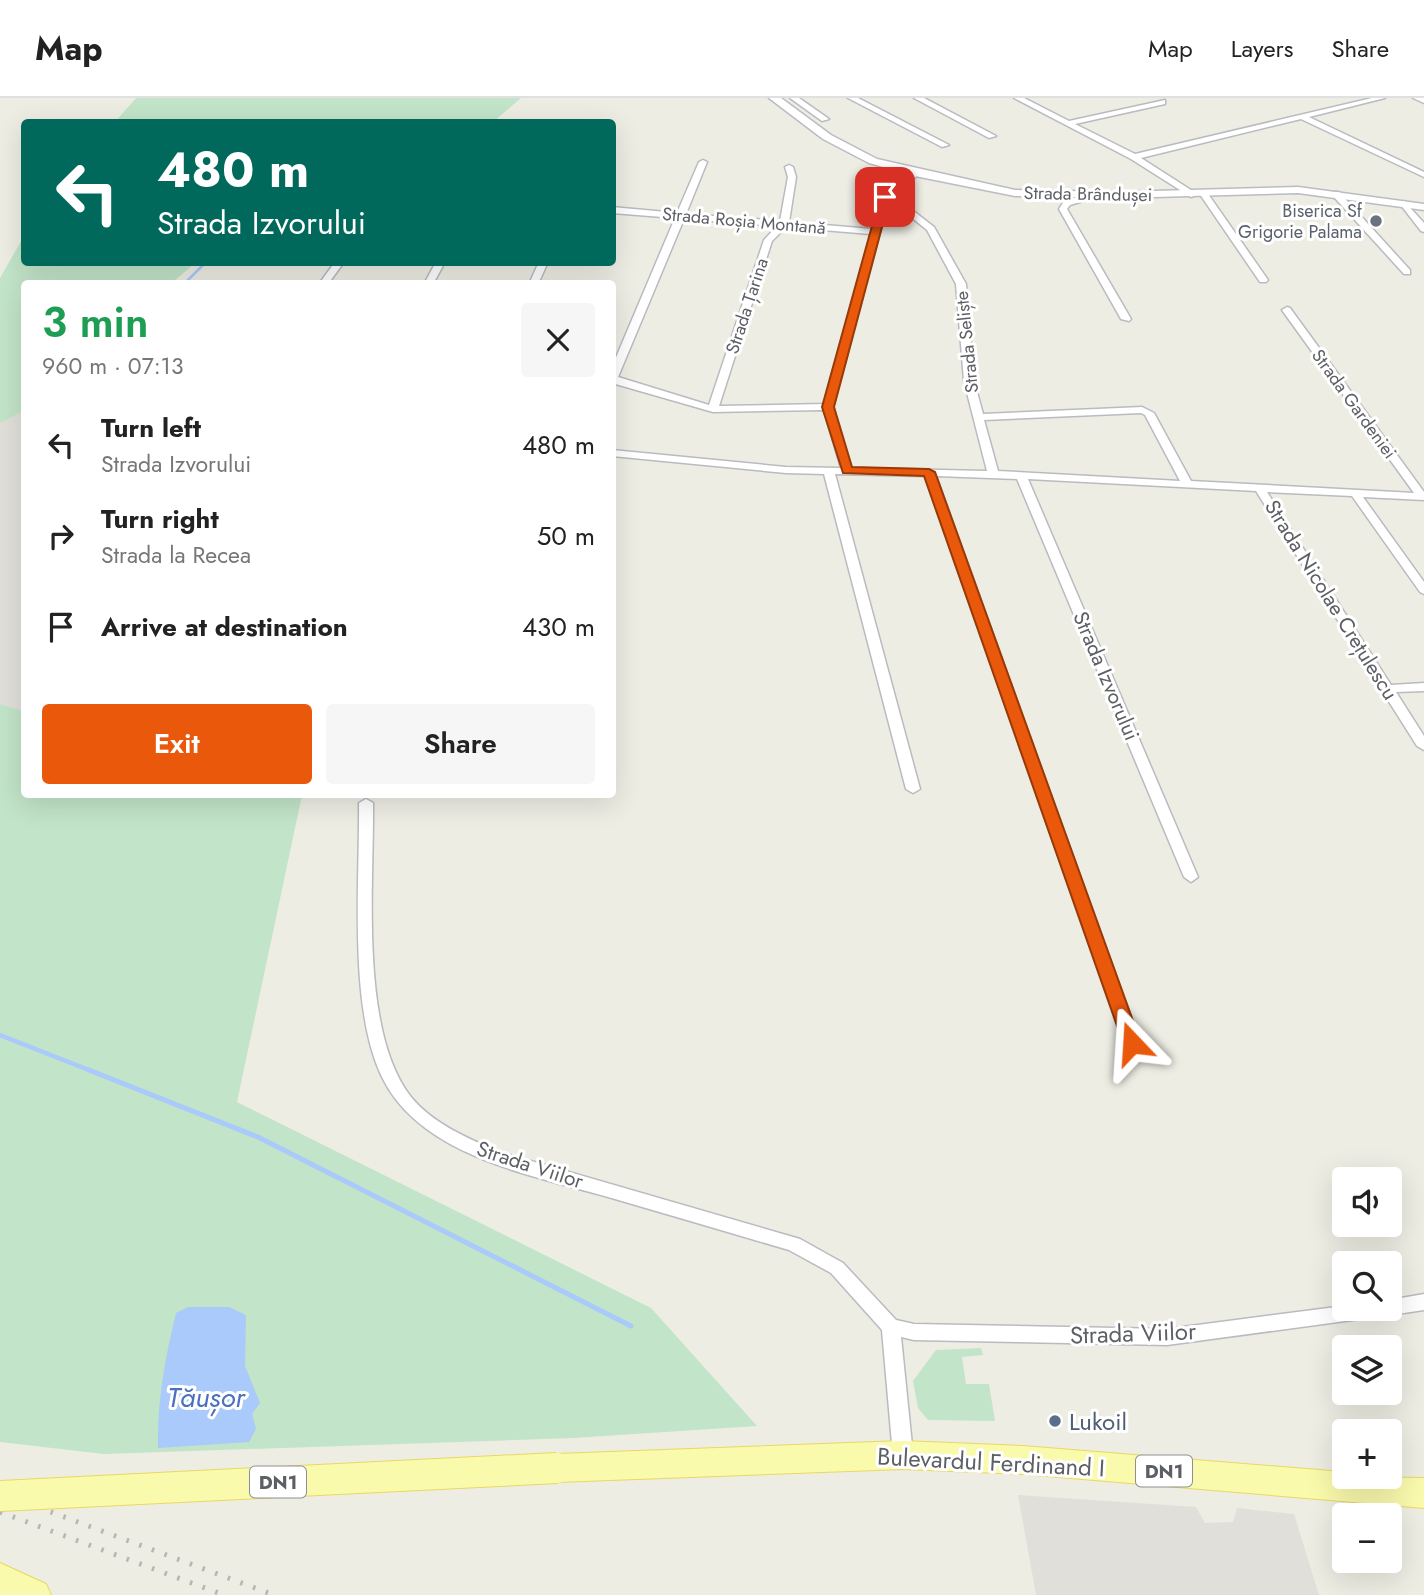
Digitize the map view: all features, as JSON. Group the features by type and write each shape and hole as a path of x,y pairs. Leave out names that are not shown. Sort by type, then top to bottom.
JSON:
{"main road":[{"name":"Strada Brândușei","path":"774,98 842,147 873,161 915,173 1015,193 1197,194 1282,190 1336,194 1424,207"},
{"name":"Bulevardul Ferdinand I","path":"0,1496 556,1468 904,1455 1023,1460 1424,1493"},
{"path":"0,1579 34,1595"}],"street":[{"path":"794,98 825,119"},
{"path":"852,98 945,145"},
{"path":"918,98 992,136"},
{"path":"1018,98 1134,156 1138,162 1197,194 1263,280"},
{"path":"1337,98 1353,105"},
{"path":"1134,156 1381,98"},
{"path":"1417,98 1424,101"},
{"path":"1069,123 1162,102"},
{"path":"1302,117 1424,175"},
{"path":"616,372 703,162"},
{"name":"Strada Țarina","path":"713,409 768,240 784,224 792,177 789,167"},
{"path":"847,471 828,407 887,194 915,173"},
{"name":"Strada Seliște","path":"887,194 931,229 961,284 969,381 993,474"},
{"path":"1336,194 1407,272"},
{"path":"1094,195 1067,204 1063,209 1126,318"},
{"path":"1404,204 1424,229"},
{"name":"Strada Roșia Montană","path":"616,210 876,232"},
{"path":"326,280 337,266"},
{"name":"Strada Gardeniei","path":"1287,310 1423,497"},
{"path":"616,380 713,409 828,407"},
{"path":"784,408 815,417 835,432"},
{"path":"977,417 1142,410 1149,412 1188,485"},
{"path":"616,453 786,470 1021,475 1423,497"},
{"path":"828,470 913,789"},
{"path":"929,472 1132,1043"},
{"name":"Strada Izvorului","path":"1021,475 1191,877"},
{"name":"Strada Nicolae Crețulescu","path":"1260,489 1424,746"},
{"path":"1354,492 1424,590"},
{"path":"1388,689 1424,687"},
{"name":"Strada Viilor","path":"366,803 372,1019 386,1071 404,1100 427,1121 492,1156 794,1244 836,1268 891,1327 931,1334 1167,1337 1332,1315"},
{"path":"1402,1306 1424,1303"},
{"path":"891,1327 904,1455"}],"shaded area":[{"path":"21,412 21,710 0,704 0,423"},
{"path":"1018,1495 1196,1507 1205,1523 1233,1522 1237,1508 1294,1514 1319,1595 1036,1595"}],"green space":[{"path":"136,98 521,98 496,119 118,119"},
{"path":"21,241 21,266 192,266 175,280 21,280 21,412 0,423 0,278"},
{"path":"0,704 21,710 21,798 301,798 237,1102 651,1308 757,1426 573,1438 104,1454 0,1442"},
{"path":"981,1348 983,1355 962,1357 966,1384 989,1384 995,1421 928,1420 918,1408 913,1381 936,1350"}],"water":[{"name":"Tăușor","path":"188,1307 229,1307 246,1315 245,1366 260,1403 252,1414 256,1429 249,1442 158,1448 160,1397 168,1347 176,1313"}],"waterway":[{"path":"188,280 202,266"},
{"path":"0,1035 94,1072"},
{"path":"89,1070 258,1137 631,1326"}],"railway":[{"path":"0,1493 274,1595"},
{"path":"0,1512 224,1595"}],"place":[{"name":"Biserica Sf Grigorie Palama","path":"1376,221"},
{"name":"Lukoil","path":"1055,1421"}],"route":[{"path":"885,197 828,407 847,471 929,472 1132,1043"}]}
